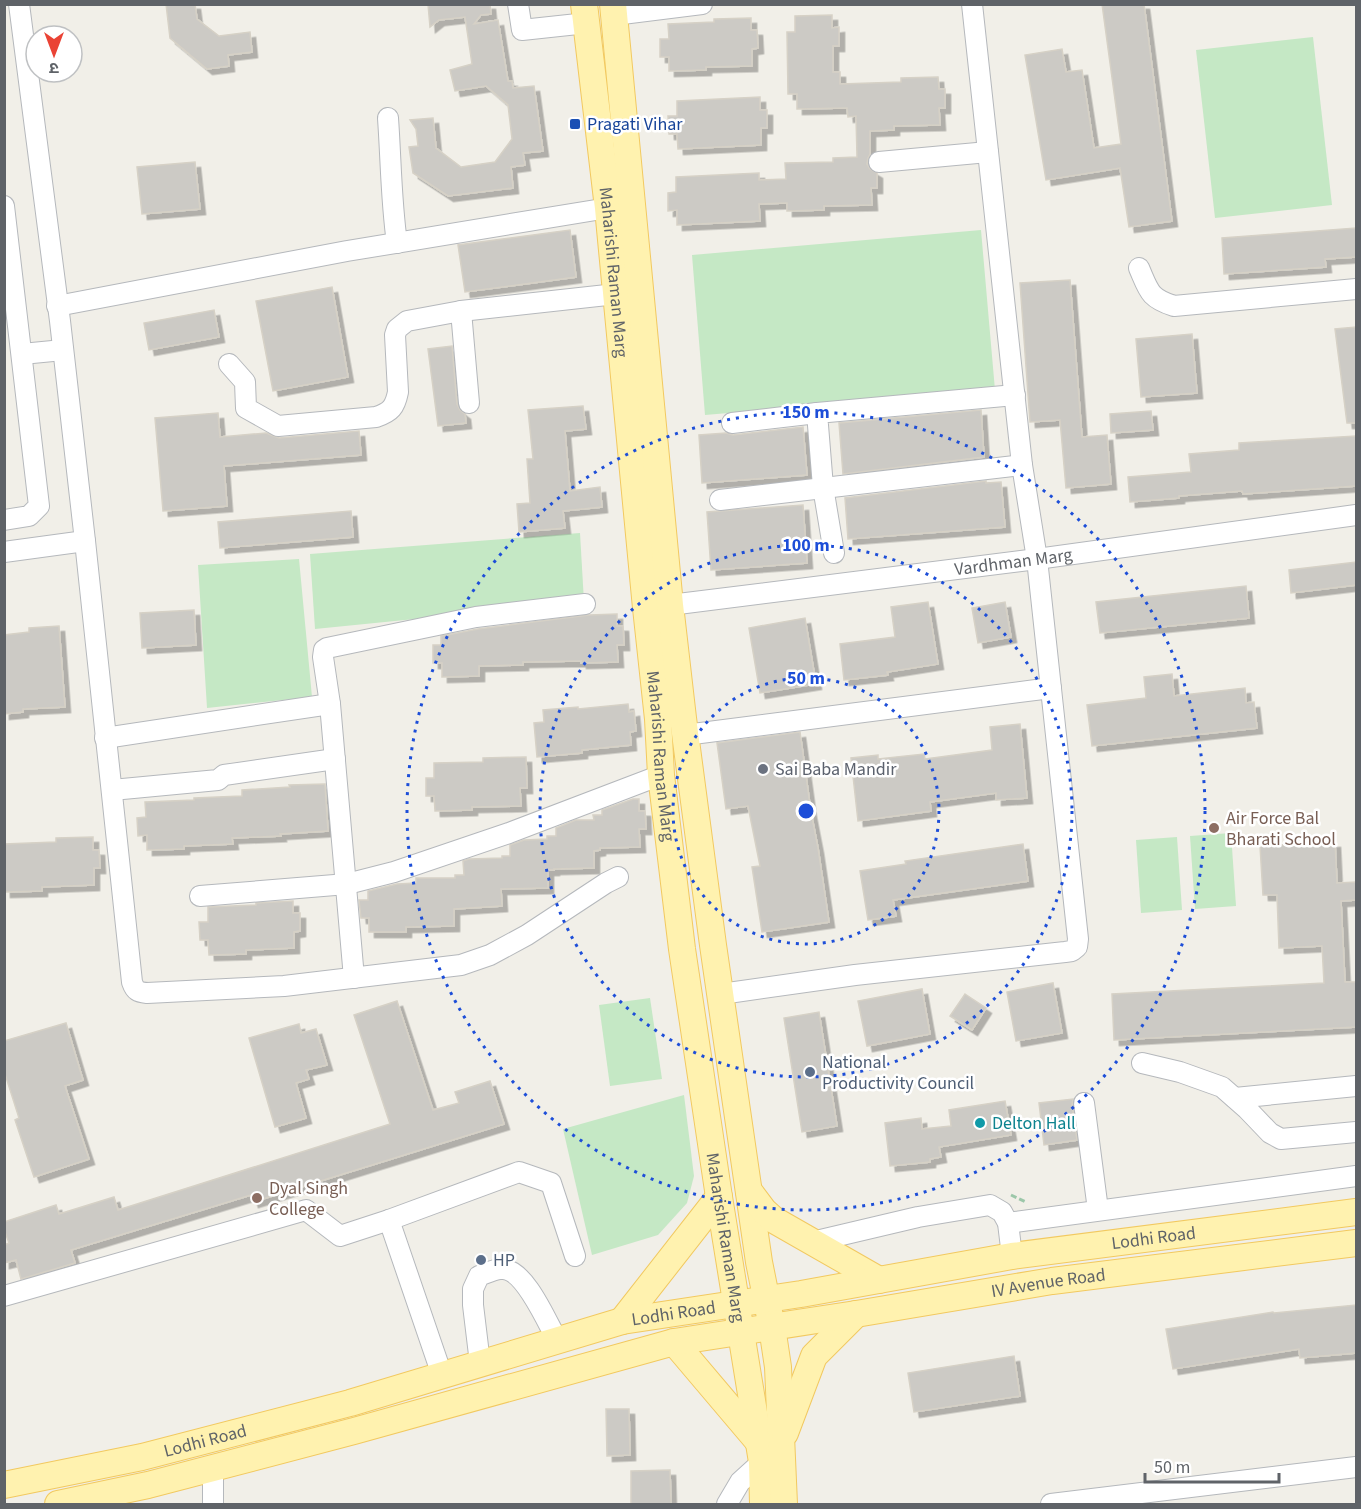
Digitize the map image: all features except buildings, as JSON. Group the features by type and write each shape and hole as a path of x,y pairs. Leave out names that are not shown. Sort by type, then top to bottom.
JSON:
{"main road":[{"name":"Maharishi Raman Marg","path":"614,10 670,605 685,735 759,1262 778,1367 767,1448 763,1504"},
{"name":"Maharishi Raman Marg","path":"586,14 608,208 658,719 661,775 682,949 740,1332 767,1448 784,1504"},
{"path":"749,1191 774,1220 879,1280"},
{"path":"621,1321 719,1197"},
{"name":"Lodhi Road","path":"4,1485 142,1457 350,1403 621,1321 767,1299 1012,1256 1356,1212"},
{"name":"IV Avenue Road","path":"740,1332 1052,1281 1356,1244"},
{"path":"674,1342 767,1448 814,1356 856,1314"},
{"name":"Lodhi Road","path":"58,1504 148,1485 354,1431 674,1342 740,1332"}],"street":[{"path":"19,4 63,350 134,988 138,992 147,993 284,986 474,961 527,935 618,877"},
{"path":"518,4 522,30 586,14"},
{"path":"614,10 702,4"},
{"path":"721,994 855,975 1065,952 1077,947 1078,939 1037,559 1022,465 972,4"},
{"path":"388,118 392,166 392,208 397,243"},
{"path":"879,162 988,152"},
{"path":"4,206 39,506 29,516 4,520"},
{"path":"57,306 397,243 608,208"},
{"path":"1139,268 1150,294 1161,302 1174,306 1356,289"},
{"path":"228,364 245,382 246,408 278,426 376,417 386,414 396,400 398,392 394,342 397,329 407,321 461,311 616,294"},
{"path":"461,311 469,403"},
{"path":"22,354 63,350"},
{"path":"732,423 1014,395"},
{"path":"817,413 824,487 834,553"},
{"path":"720,500 1022,465"},
{"name":"Vardhman Marg","path":"670,605 1037,559 1356,515"},
{"path":"4,552 85,541"},
{"path":"354,978 324,650 476,617 585,604"},
{"path":"685,735 1051,688"},
{"path":"105,738 330,704"},
{"path":"112,790 218,780 224,775 335,759"},
{"path":"200,896 347,884 394,872 561,814 661,775"},
{"path":"1142,1063 1180,1072 1222,1087 1270,1134 1281,1139 1356,1132"},
{"path":"1235,1098 1356,1086"},
{"path":"1084,1103 1098,1210"},
{"path":"4,1296 306,1210 340,1236 519,1172 552,1183 575,1256"},
{"path":"1008,1223 1356,1176"},
{"path":"812,1242 918,1217 990,1205 1002,1212 1008,1223 1012,1256"},
{"path":"389,1220 442,1375"},
{"path":"480,1363 473,1289 479,1276 501,1269 512,1271 526,1284 557,1340"},
{"path":"726,1504 767,1448"},
{"path":"1051,1504 1356,1467"},
{"path":"213,1468 213,1504"}],"green space":[{"path":"1313,37 1332,205 1215,218 1196,50"},
{"path":"981,230 995,390 705,415 692,255"},
{"path":"580,533 584,602 315,629 310,554"},
{"path":"299,559 312,697 207,708 198,565"},
{"path":"1231,833 1236,906 1195,909 1190,836"},
{"path":"1177,837 1182,910 1141,913 1136,840"},
{"path":"650,998 662,1079 610,1086 599,1005"},
{"path":"684,1095 694,1176 687,1203 658,1235 592,1255 563,1129"}],"place":[{"name":"Pragati Vihar","path":"575,124"},
{"name":"Sai Baba Mandir","path":"763,769"},
{"name":"Air Force Bal Bharati School","path":"1214,828"},
{"name":"National Productivity Council","path":"810,1072"},
{"name":"Delton Hall","path":"980,1123"},
{"name":"Dyal Singh College","path":"257,1198"},
{"name":"HP","path":"481,1260"}]}
